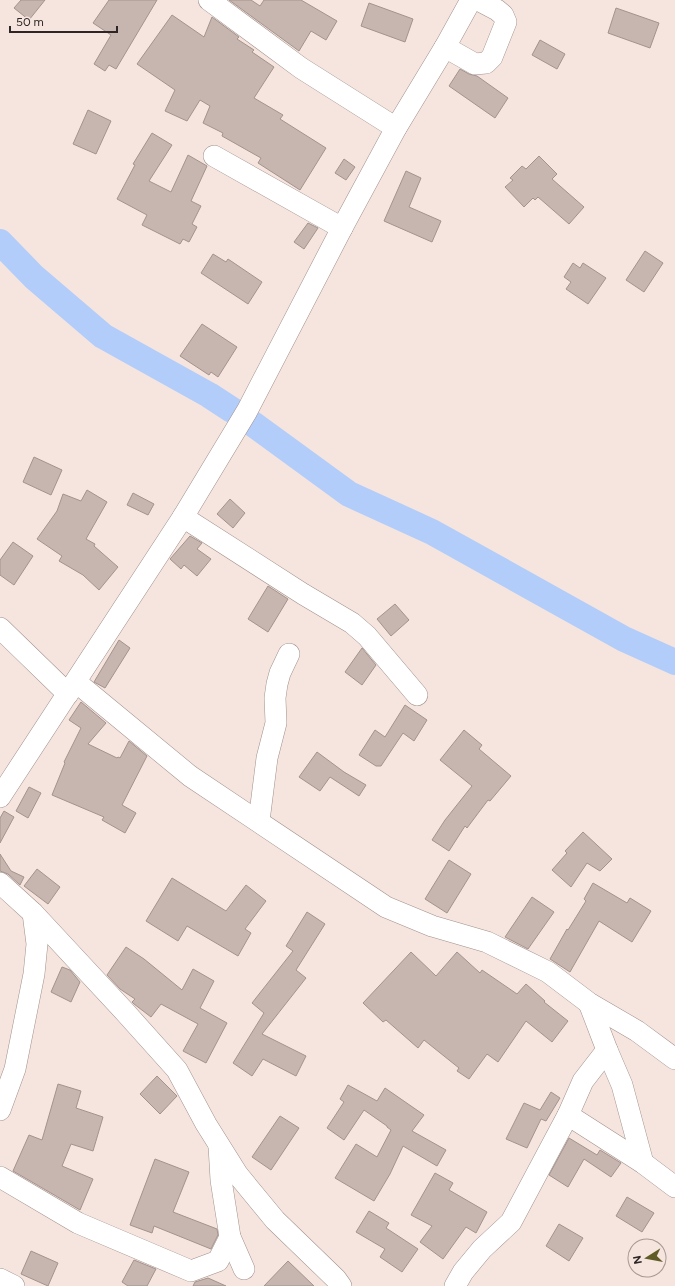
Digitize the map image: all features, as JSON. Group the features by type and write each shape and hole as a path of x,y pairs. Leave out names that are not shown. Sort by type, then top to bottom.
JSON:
{"street":[{"path":"209,0 301,68 396,128"},
{"path":"0,798 183,517 247,411 396,128 445,47 471,0"},
{"path":"445,47 475,64 486,64 492,58 506,22 503,15 497,10 478,0"},
{"path":"214,156 342,228"},
{"path":"183,517 303,594 352,623 367,636 417,695"},
{"path":"0,628 72,688 190,776 386,907 432,926 487,942 548,972 589,1004 637,1031 675,1059"},
{"path":"259,821 267,758 276,723 275,698 277,684 280,673 289,654"},
{"path":"0,883 33,913 126,1012 176,1070 238,1175 275,1220 336,1279 341,1286"},
{"path":"0,1110 14,1069 34,974 37,944 33,913"},
{"path":"589,1004 622,1085 643,1163"},
{"path":"455,1286 463,1272 482,1249 511,1222 568,1115 583,1081 607,1050"},
{"path":"568,1115 643,1163 675,1187"},
{"path":"219,1145 220,1180 230,1237 244,1269"},
{"path":"0,1177 78,1223 192,1271 218,1261 230,1237"},
{"path":"0,1279 14,1286"}],"building":[{"path":"21,0 45,0 29,20 14,8"},
{"path":"109,0 157,0 116,69 109,65 105,71 94,64 111,35 93,23"},
{"path":"229,0 251,0 260,6 264,0 301,0 337,21 326,40 311,31 299,51"},
{"path":"369,3 413,19 405,42 361,26"},
{"path":"616,8 659,23 650,48 608,33"},
{"path":"172,15 204,37 212,17 239,37 237,39 254,50 252,52 274,67 254,98 283,115 280,119 326,148 300,190 258,163 261,158 222,136 223,133 203,123 210,106 200,100 187,121 165,111 175,90 137,64"},
{"path":"540,40 565,54 557,69 532,55"},
{"path":"460,69 477,76 508,98 495,118 449,86"},
{"path":"88,110 111,121 96,154 73,144"},
{"path":"152,133 172,145 149,181 171,192 188,155 207,166 191,201 201,206 192,224 197,227 189,242 183,239 180,244 142,225 147,215 117,199 135,165 133,164"},
{"path":"539,156 557,174 552,179 584,207 569,224 538,197 535,200 533,198 524,207 505,187 513,180 510,178 522,166 526,169"},
{"path":"344,159 355,167 346,180 335,173"},
{"path":"406,171 421,178 409,207 441,221 432,242 384,221"},
{"path":"308,223 318,228 304,249 294,242"},
{"path":"645,251 663,263 644,292 626,280"},
{"path":"213,254 226,262 228,259 262,282 248,304 201,273"},
{"path":"573,263 580,268 583,263 606,278 588,304 566,289 571,282 564,277"},
{"path":"202,324 237,347 218,377 211,372 209,375 180,356"},
{"path":"34,457 62,470 51,495 23,482"},
{"path":"87,490 107,502 86,539 95,544 94,546 118,567 99,590 83,575 59,561 62,556 37,539 57,511 63,494 81,501"},
{"path":"133,493 154,504 148,515 127,505"},
{"path":"230,499 245,513 233,528 217,514"},
{"path":"190,536 202,543 197,549 211,559 197,576 184,565 181,569 170,559"},
{"path":"13,542 33,556 14,585 0,575 0,560"},
{"path":"268,586 288,599 268,632 248,619"},
{"path":"395,604 409,620 391,636 377,619"},
{"path":"119,640 130,648 105,688 94,682"},
{"path":"362,648 376,665 362,685 345,672"},
{"path":"81,702 106,723 88,744 117,758 120,758 129,741 147,756 122,805 136,813 125,833 102,820 104,817 52,795 65,763 64,762 81,728 69,720"},
{"path":"405,705 427,720 414,741 403,733 381,766 376,766 359,755 375,730 385,737"},
{"path":"464,730 482,745 479,749 511,776 490,801 488,800 467,828 465,826 449,851 432,840 445,820 472,786 440,760"},
{"path":"317,752 344,772 366,785 359,796 330,777 320,791 299,777"},
{"path":"29,787 41,793 28,818 16,811"},
{"path":"4,811 14,817 0,843 0,818"},
{"path":"583,832 612,859 600,871 587,863 571,887 552,870 567,853 565,851"},
{"path":"0,854 11,871 24,877 20,885 8,874 0,871"},
{"path":"449,860 471,874 447,913 425,899"},
{"path":"37,869 60,887 48,904 24,886"},
{"path":"172,878 226,911 246,885 266,901 245,929 251,933 238,956 187,926 178,941 146,921"},
{"path":"593,883 627,903 630,898 651,911 632,942 599,921 570,972 550,959 567,929 568,930 586,901 584,899"},
{"path":"532,897 554,912 528,949 505,937"},
{"path":"307,912 325,924 296,970 306,978 262,1034 306,1056 296,1076 263,1059 252,1076 233,1063 264,1013 252,1003 293,951 286,946"},
{"path":"126,947 144,959 182,990 193,969 214,981 200,1008 227,1023 206,1063 183,1051 198,1024 161,1004 151,1017 134,1004 132,1002 135,999 120,989 107,975"},
{"path":"411,952 436,976 457,952 480,973 482,970 517,994 526,984 545,1001 544,1002 568,1021 552,1042 526,1021 498,1062 487,1054 469,1079 457,1071 459,1068 424,1040 418,1048 386,1020 383,1022 363,1003"},
{"path":"62,967 70,970 80,982 71,1002 51,992"},
{"path":"157,1076 177,1096 160,1114 140,1094"},
{"path":"58,1084 81,1091 76,1108 103,1117 93,1151 71,1144 62,1166 93,1179 80,1210 13,1171 29,1135 42,1140"},
{"path":"348,1085 377,1101 385,1088 424,1115 412,1131 446,1150 437,1166 403,1146 390,1174 374,1201 335,1178 356,1144 377,1157 391,1130 364,1110 344,1140 327,1128 344,1102 340,1099"},
{"path":"551,1092 560,1098 546,1121 541,1119 527,1148 506,1139 524,1103 540,1110"},
{"path":"280,1116 299,1128 271,1170 252,1157"},
{"path":"569,1138 597,1155 600,1150 621,1163 611,1177 584,1159 568,1187 549,1175"},
{"path":"155,1159 189,1172 173,1212 217,1229 218,1235 211,1249 154,1226 152,1233 130,1225"},
{"path":"435,1173 453,1183 449,1190 487,1212 476,1233 466,1227 443,1259 420,1242 432,1226 411,1215"},
{"path":"627,1197 654,1213 642,1232 616,1216"},
{"path":"369,1211 389,1223 386,1228 418,1249 402,1272 380,1257 385,1249 356,1232"},
{"path":"559,1224 583,1238 569,1261 546,1246"},
{"path":"31,1251 58,1263 48,1286 21,1274"},
{"path":"134,1260 156,1269 147,1286 128,1286 122,1282"},
{"path":"288,1261 314,1286 264,1286"},
{"path":"208,1278 226,1286 193,1286 195,1282"}],"waterway":[{"path":"0,242 34,277 103,336 209,395 232,410"},
{"path":"253,424 349,494 432,532 624,639 675,662"}]}
